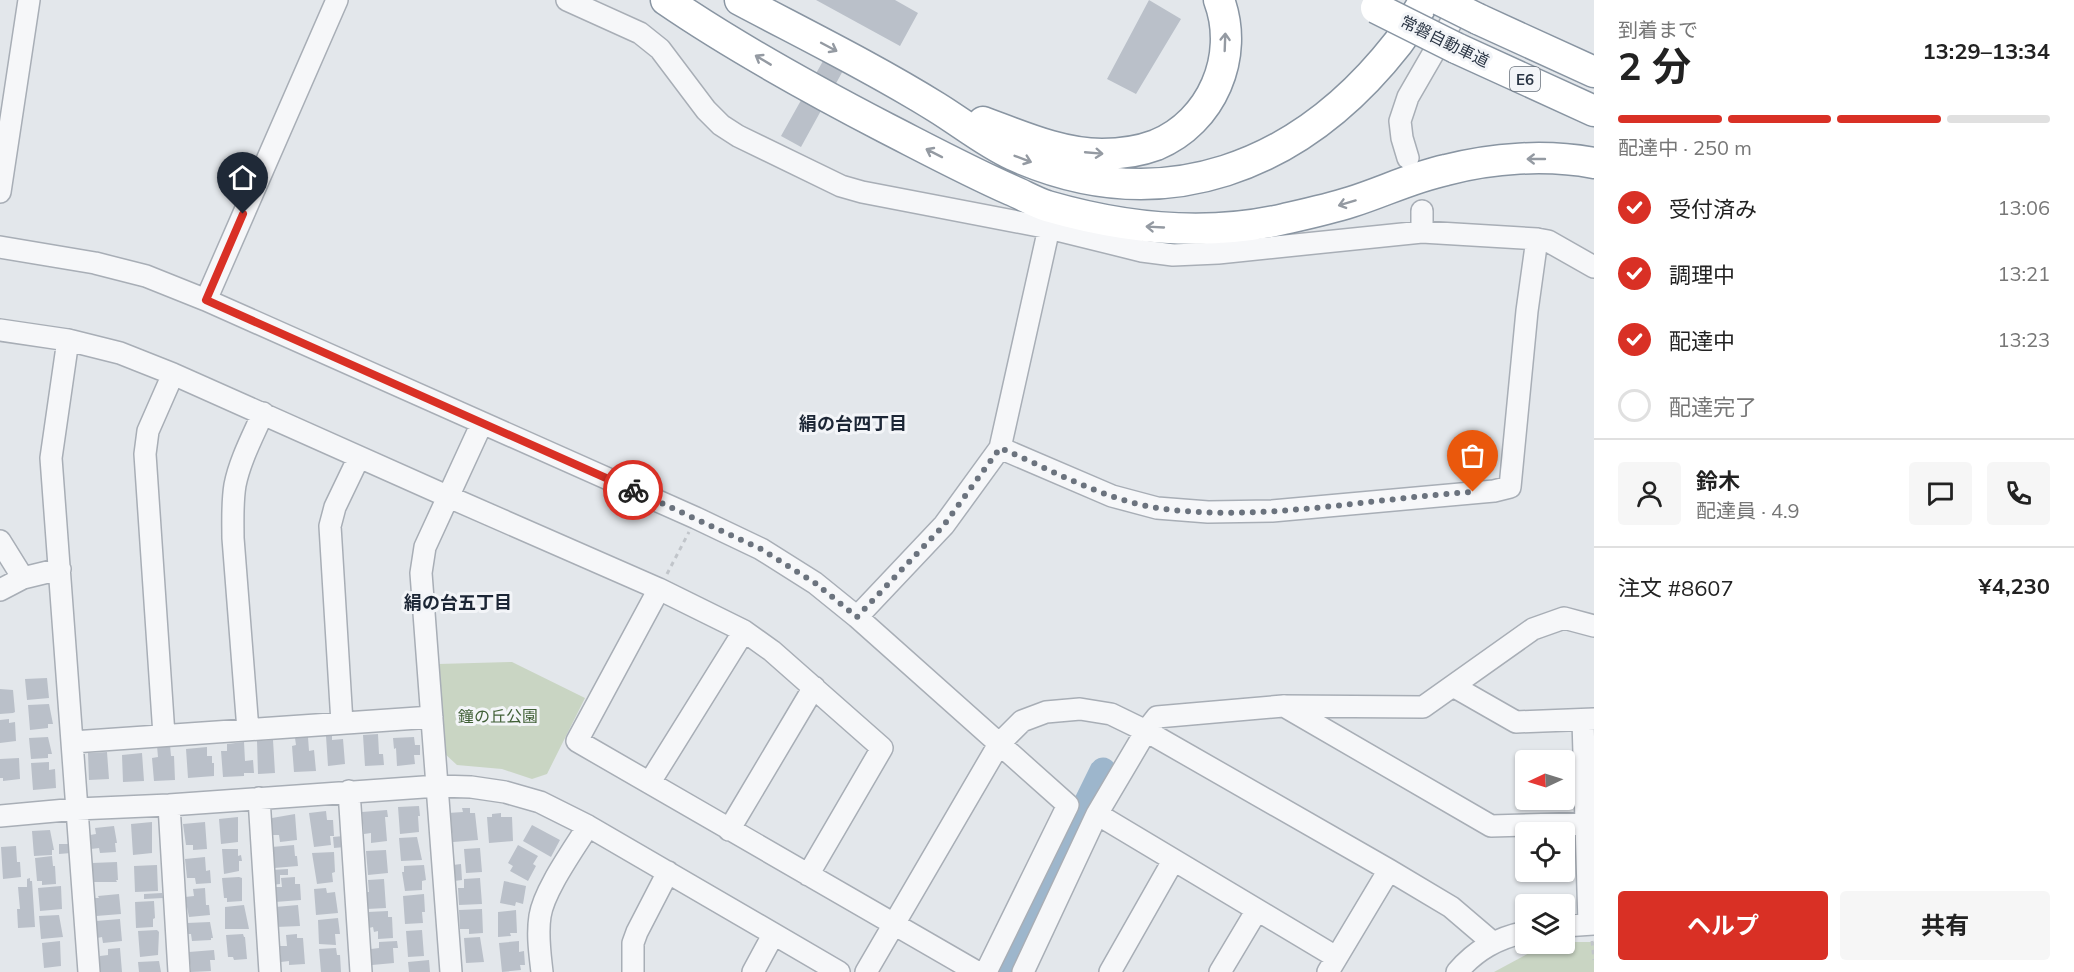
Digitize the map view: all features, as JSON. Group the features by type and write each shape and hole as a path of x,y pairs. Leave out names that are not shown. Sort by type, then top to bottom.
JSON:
{"highway":[{"path":"646,0 691,17"},
{"path":"666,0 817,93 987,180 1046,206 1105,220 1140,226 1203,228 1241,226 1281,220 1352,202 1445,170 1480,163 1527,159 1578,160 1594,163"},
{"path":"740,0 937,107 979,137 1012,155 1073,175 1129,184 1159,184 1210,176 1251,161 1298,136 1330,112 1381,64 1400,41 1425,0"},
{"path":"937,107 1045,144 1076,151 1101,154 1129,152 1156,145 1178,133 1213,96 1222,70 1226,43 1225,15 1219,0"},
{"name":"E6","path":"1440,0 1478,5 1594,72"},
{"path":"987,180 1111,198 1146,200 1193,196 1250,181 1302,152 1356,110 1413,49 1445,0"},
{"name":"常磐自動車道","path":"1369,4 1456,48 1594,111"},
{"path":"1478,5 1594,61"}],"street":[{"path":"1,180 29,0"},
{"path":"206,300 337,0"},
{"path":"567,0 640,33 660,49 706,110 721,125 738,136 841,186 862,192 1049,228 1142,251 1173,255 1218,254 1422,232 1548,241 1594,267"},
{"path":"1408,158 1400,121 1408,97 1478,5"},
{"path":"1422,210 1422,232"},
{"path":"857,617 944,525 1000,448 1049,228"},
{"path":"1000,448 1112,496 1157,508 1198,511 1272,511 1494,491 1510,487 1527,311 1537,239"},
{"path":"0,247 95,263 146,276 206,300 696,518 761,549 815,583 857,617 1068,805 986,972"},
{"path":"0,330 68,340 120,353 173,374 659,589 744,631 814,687 882,748 808,875"},
{"path":"68,340 51,458 89,972"},
{"path":"164,735 145,454 148,431 173,374"},
{"path":"248,730 233,538 233,511 235,485 263,413"},
{"path":"451,972 421,573 425,547 482,423"},
{"path":"342,723 330,526 335,507 359,457"},
{"path":"0,541 23,578"},
{"path":"0,590 23,578 60,569"},
{"path":"659,589 577,741 977,972"},
{"path":"1023,972 1097,814 1156,717 1283,706 1423,707 1533,629 1564,618 1594,626"},
{"path":"650,782 744,631"},
{"path":"1453,686 1516,722 1588,720 1592,924 1575,925"},
{"path":"729,830 814,687"},
{"path":"1283,706 1491,826 1590,823"},
{"path":"866,972 999,744 1022,721 1046,712 1080,709 1111,714 1146,730 1389,870 1451,908 1492,942"},
{"path":"73,742 432,717"},
{"path":"0,816 438,786 471,787 505,792 540,802 588,826 839,972"},
{"path":"349,791 361,972"},
{"path":"259,798 270,972"},
{"path":"169,805 179,972"},
{"path":"1097,814 1257,909 1332,964 1389,870"},
{"path":"542,972 540,914 546,896 588,826"},
{"path":"1110,972 1173,861"},
{"path":"633,972 632,950 637,932 669,872"},
{"path":"1220,972 1257,909"},
{"path":"753,972 773,935"},
{"path":"1457,972 1473,955 1492,942 1515,935"}],"path":[{"path":"659,589 696,518"}],"green space":[{"name":"鐘の丘公園","path":"512,662 585,698 547,774 532,779 502,769 457,765 444,753 438,664"},
{"path":"1575,942 1594,942 1594,972 1494,972 1527,954 1575,954"}],"building":[{"path":"816,0 895,0 918,13 900,46"},
{"path":"1149,0 1181,19 1136,94 1107,79"},
{"path":"837,36 856,47 801,147 781,136"},
{"path":"47,678 49,698 27,700 25,679"},
{"path":"0,689 13,690 15,712 0,714"},
{"path":"49,704 53,724 48,724 48,728 30,730 28,705"},
{"path":"9,719 9,723 15,722 16,741 0,743 0,720"},
{"path":"378,734 379,754 383,754 384,765 365,766 363,735"},
{"path":"332,735 332,740 343,739 345,764 328,766 326,736"},
{"path":"48,737 52,754 48,754 48,758 31,759 29,738"},
{"path":"308,737 309,751 314,750 316,771 294,772 292,746 296,745 295,738"},
{"path":"414,737 415,745 420,745 420,755 414,755 415,764 397,766 393,738"},
{"path":"273,740 275,773 258,774 257,741"},
{"path":"244,742 245,761 253,760 254,773 223,777 221,751 227,751 227,744"},
{"path":"170,745 171,756 174,756 175,780 154,781 152,758 158,757 157,746"},
{"path":"207,747 207,756 212,756 212,763 214,763 214,776 188,778 186,749"},
{"path":"107,752 109,779 89,780 88,753"},
{"path":"142,753 144,781 123,782 122,755"},
{"path":"19,758 20,779 3,781 3,778 0,778 0,759"},
{"path":"49,762 49,770 55,769 56,788 33,790 31,763"},
{"path":"419,806 419,832 400,834 398,807"},
{"path":"462,808 470,808 470,813 475,813 478,840 453,842 448,813 463,812"},
{"path":"387,810 388,817 385,817 387,841 371,843 371,833 364,834 362,812"},
{"path":"326,811 327,820 333,820 334,836 330,836 331,845 314,847 309,813"},
{"path":"501,813 501,817 512,817 513,841 489,843 487,817"},
{"path":"295,814 297,840 280,842 279,835 270,835 269,821 272,818"},
{"path":"238,817 238,842 221,844 219,819"},
{"path":"152,822 152,853 133,855 131,824"},
{"path":"205,822 207,849 193,850 193,845 186,845 183,824"},
{"path":"532,825 560,840 551,857 523,841"},
{"path":"114,826 116,852 100,853 99,848 91,849 90,835 96,834 95,828"},
{"path":"50,830 54,850 52,850 52,855 34,856 32,831"},
{"path":"343,836 344,847 334,848 333,837"},
{"path":"417,837 422,860 401,861 399,838"},
{"path":"59,844 71,844 71,853 59,854"},
{"path":"294,845 298,866 274,868 272,847"},
{"path":"518,845 538,856 533,864 536,866 528,881 510,871 513,866 508,863"},
{"path":"16,846 21,877 3,879 1,847"},
{"path":"480,848 482,872 466,873 464,849"},
{"path":"222,849 238,849 238,856 241,855 242,861 239,861 239,871 224,874"},
{"path":"386,850 388,873 368,875 366,851"},
{"path":"334,852 333,882 317,884 312,853"},
{"path":"52,856 56,884 42,885 42,881 37,881 35,858"},
{"path":"205,857 206,871 210,870 211,883 196,884 195,878 187,878 185,859"},
{"path":"117,862 117,882 93,882 92,863"},
{"path":"461,864 462,880 454,881 453,865"},
{"path":"157,865 158,891 135,892 134,866"},
{"path":"424,865 426,880 422,881 422,890 405,891 402,872 404,872 404,866"},
{"path":"288,869 288,875 280,875 280,884 272,885 271,870"},
{"path":"295,877 295,884 300,884 301,900 275,902 274,887 282,887 281,878"},
{"path":"30,878 35,927 18,928 17,909 20,909 18,887 27,887 27,879"},
{"path":"222,878 242,878 242,901 227,902 227,898 224,898"},
{"path":"480,878 482,904 459,905 458,888 464,888 464,879"},
{"path":"384,879 386,908 367,909 368,880"},
{"path":"504,881 526,886 523,904 516,902 515,906 500,903"},
{"path":"61,886 62,909 40,911 38,888"},
{"path":"205,888 206,905 209,905 210,915 189,917 185,897 194,896 193,889"},
{"path":"326,888 327,893 335,892 338,913 316,915 314,889"},
{"path":"162,893 163,898 144,899 144,894"},
{"path":"119,894 121,914 96,916 95,898"},
{"path":"424,894 423,923 405,924 403,896"},
{"path":"154,901 153,927 136,928 135,902"},
{"path":"244,905 249,929 225,929 225,907"},
{"path":"298,905 300,926 276,927 275,907"},
{"path":"482,909 483,933 469,934 469,929 460,929 459,910"},
{"path":"516,910 517,933 498,937 498,912"},
{"path":"388,911 388,917 392,917 393,938 378,939 378,931 374,932 373,927 369,928 368,912"},
{"path":"59,915 63,937 41,939 39,916"},
{"path":"338,918 340,934 335,934 336,945 319,944 318,920"},
{"path":"120,919 122,941 103,943 102,937 97,938 96,921"},
{"path":"210,922 213,938 192,941 191,934 188,934 187,923"},
{"path":"157,930 159,932 158,955 140,957 138,931"},
{"path":"422,930 424,956 408,957 406,931"},
{"path":"243,934 247,959 234,960 233,957 228,957 226,935"},
{"path":"297,934 297,938 303,938 305,964 289,965 289,961 281,962 280,946 287,946 286,935"},
{"path":"480,937 484,962 466,963 464,938"},
{"path":"60,941 61,966 44,968 42,943"},
{"path":"397,941 398,948 393,948 394,963 372,965 371,949 379,948 379,942"},
{"path":"519,941 519,952 524,951 525,965 520,965 521,970 502,972 499,943"},
{"path":"120,948 122,972 98,972 97,960 100,960 100,956 108,955 108,949"},
{"path":"336,948 337,955 340,955 341,972 321,972 319,949"},
{"path":"214,950 215,960 210,960 211,971 191,972 189,952"},
{"path":"429,960 430,972 409,972 408,962"},
{"path":"159,961 161,972 139,972 138,962"}],"waterway":[{"path":"1009,972 1036,902 1103,771"}],"way so far":[{"path":"633,490 761,549 815,583 857,617 944,525 1000,448 1112,496 1157,508 1208,512 1272,511 1473,492"}],"district":[{"name":"絹の台四丁目","path":"853,423"},
{"name":"絹の台五丁目","path":"458,602"}],"route":[{"path":"243,214 206,300 633,490"}]}
